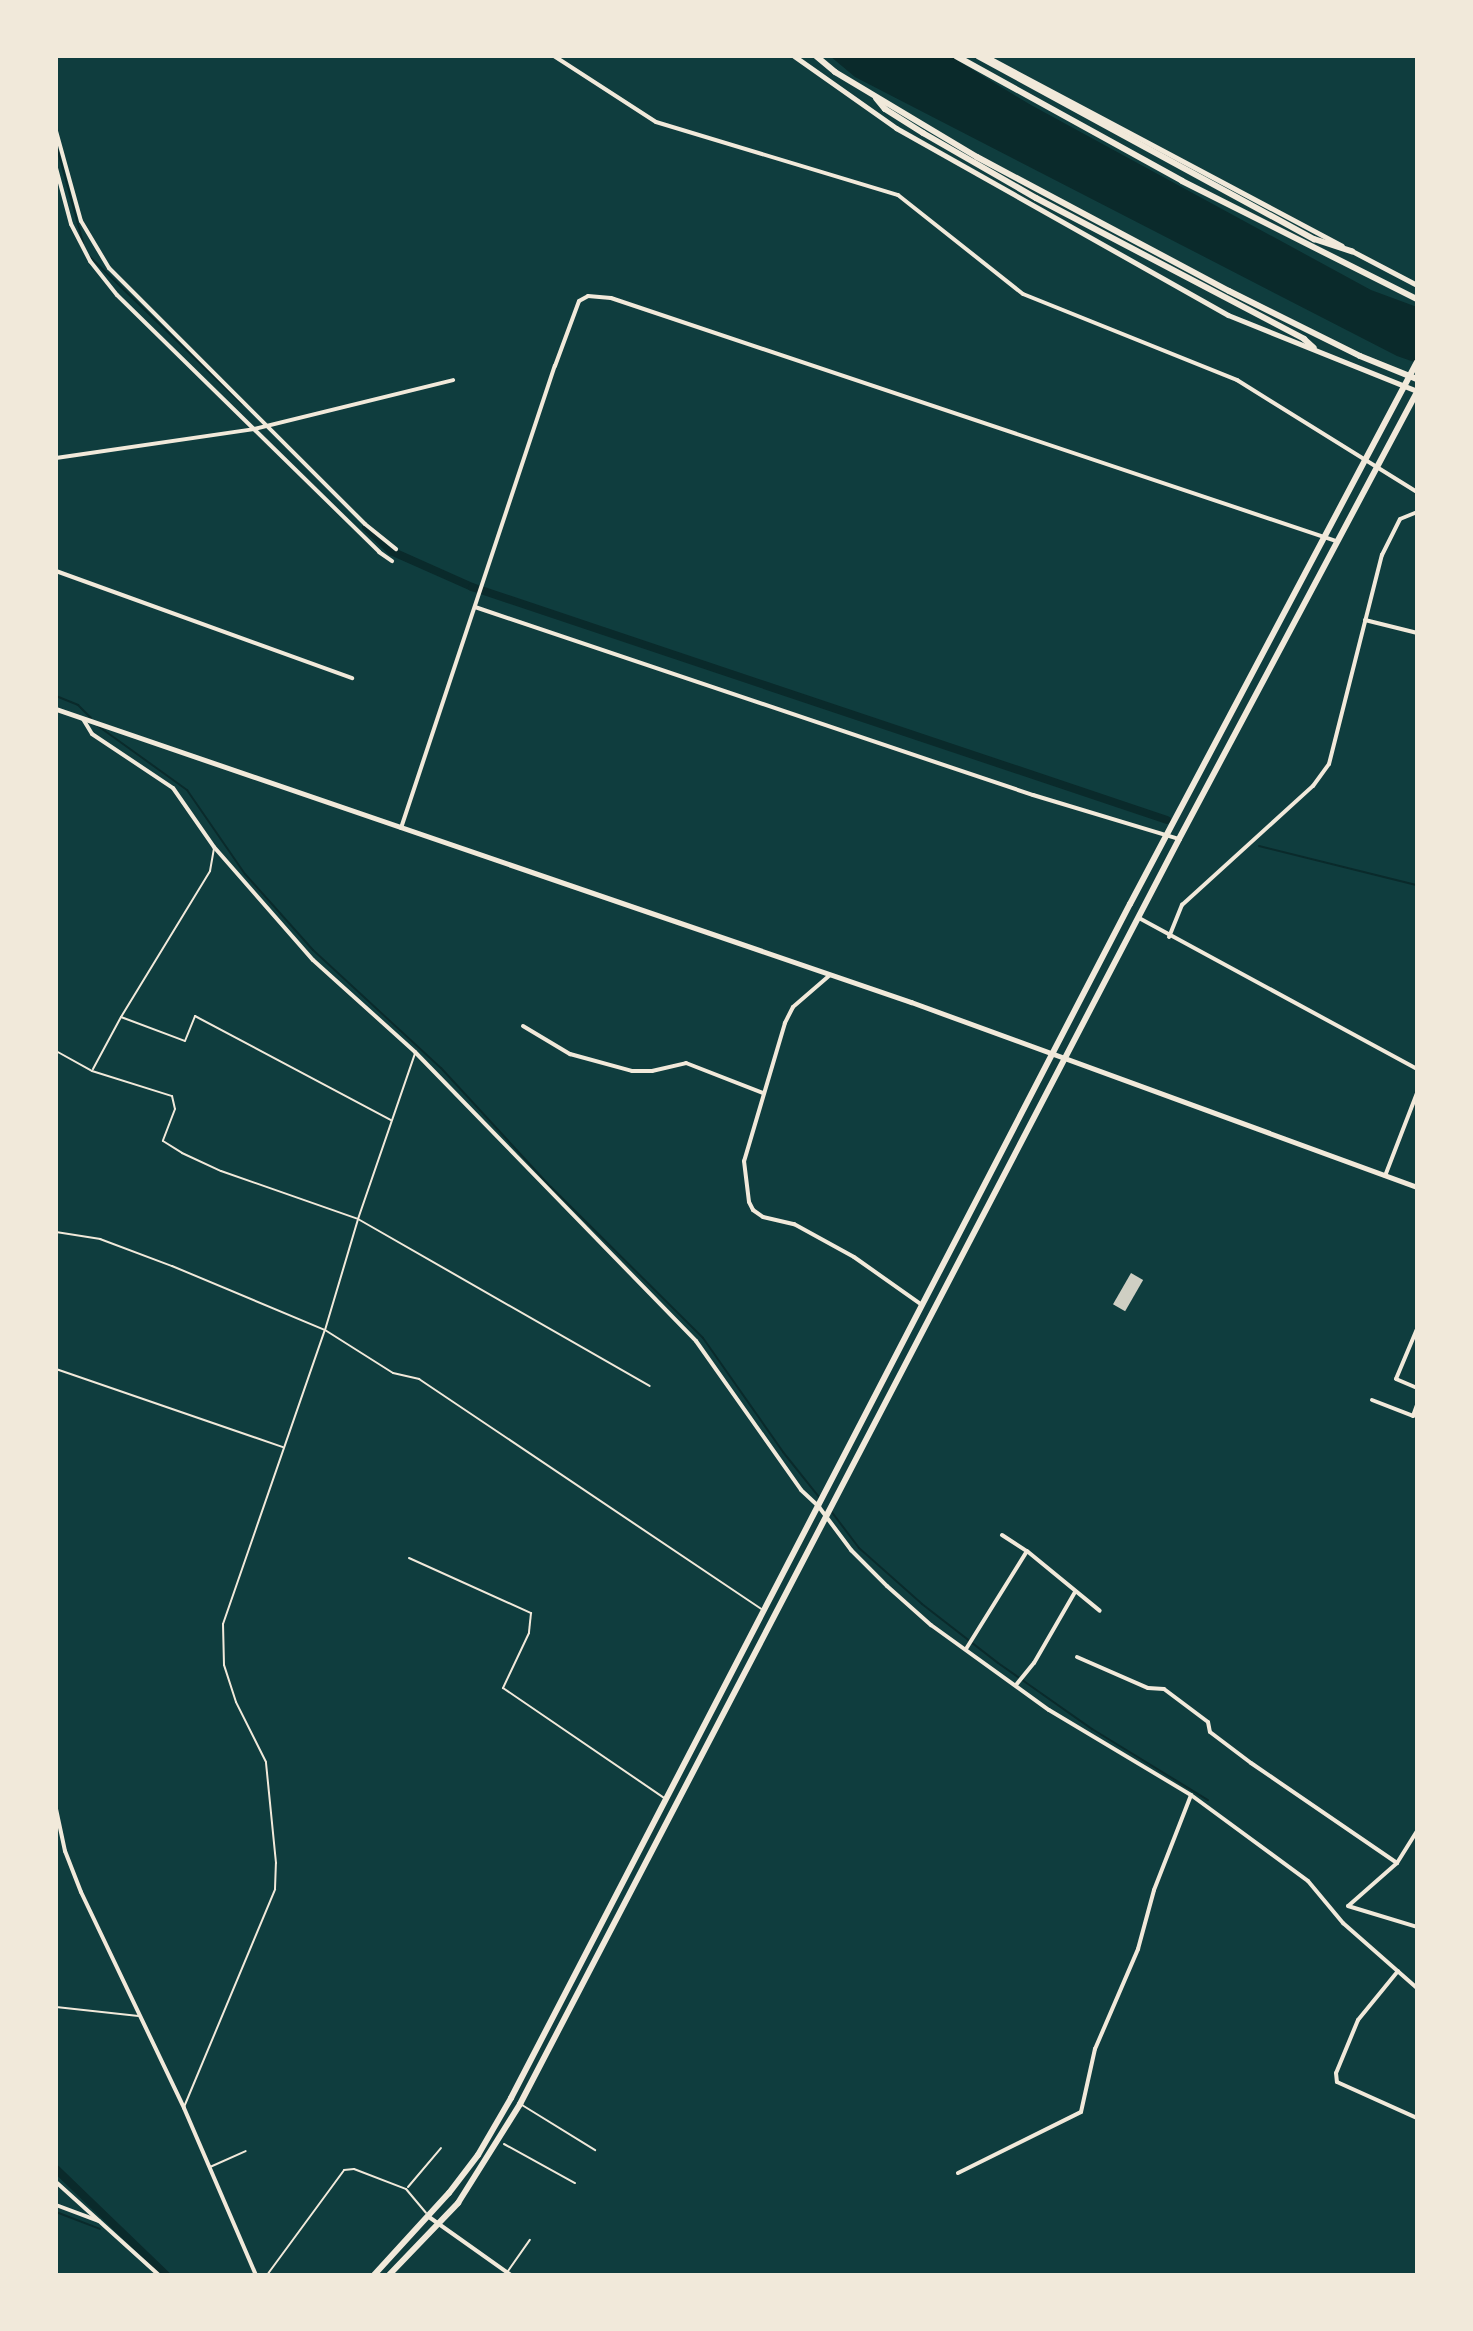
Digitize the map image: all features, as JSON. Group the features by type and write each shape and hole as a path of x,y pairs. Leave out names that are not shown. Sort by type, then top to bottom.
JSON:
{"main road":[{"path":"389,2275 439,2225 500,2142 775,1620 1179,839 1417,392 1228,315 884,121 794,56"},
{"path":"816,56 873,95 977,157 1229,291 1360,356 1417,379"},
{"path":"956,56 1182,181 1417,299"},
{"path":"978,56 1314,239 1352,251"},
{"path":"985,56 1417,285"},
{"path":"873,95 885,109 923,133 1088,226 1304,339 1314,348"},
{"path":"374,2275 429,2217 478,2155 511,2098 766,1613 1166,835 1368,461 1416,365"},
{"path":"56,709 1067,1057 1417,1187"},
{"path":"581,1964 592,1970"}],"street":[{"path":"554,56 656,122 898,195 1023,294 1237,380 1417,492"},
{"path":"56,131 81,221 98,254 266,426 365,524 396,549"},
{"path":"56,168 71,224 90,261 117,295 379,552 392,561"},
{"path":"401,828 579,301 588,296 611,298 1338,542"},
{"path":"56,458 255,429 453,380"},
{"path":"1169,937 1182,905 1313,786 1329,764 1364,620 1389,539 1400,519 1417,512"},
{"path":"56,571 352,678"},
{"path":"475,607 1033,795 1179,839"},
{"path":"1364,620 1417,633"},
{"path":"83,719 92,734 173,788 214,847 313,960 415,1052 696,1341 801,1490 819,1507 851,1550 887,1586 1016,1685 1097,1741 1191,1795 1308,1881 1343,1923 1417,1988"},
{"path":"1139,918 1417,1069"},
{"path":"830,975 793,1007 763,1093 744,1161 753,1210 794,1224 854,1257 923,1306"},
{"path":"523,1026 570,1054 632,1071 652,1071 680,1061 763,1093"},
{"path":"1385,1176 1417,1093"},
{"path":"1417,1329 1396,1379 1417,1388"},
{"path":"1372,1400 1413,1416 1417,1405"},
{"path":"1002,1535 1027,1551 1100,1611"},
{"path":"966,1649 1027,1551"},
{"path":"1016,1685 1034,1663 1075,1592"},
{"path":"1077,1657 1148,1688 1164,1689 1208,1722 1210,1732 1251,1763 1397,1863"},
{"path":"958,2173 1081,2112 1095,2049 1138,1949 1154,1890 1191,1795"},
{"path":"56,1809 65,1851 81,1892 184,2108 256,2275"},
{"path":"1417,1831 1397,1863 1348,1906 1417,1927"},
{"path":"1398,1971 1358,2020 1336,2073 1337,2082 1417,2118"},
{"path":"56,2182 159,2275"},
{"path":"56,2205 101,2222"},
{"path":"429,2217 509,2274"}],"lane":[{"path":"92,1071 121,1017 210,871 214,847"},
{"path":"121,1017 185,1041 195,1016 392,1120"},
{"path":"56,1051 92,1071 172,1096 175,1109 163,1141 182,1153 221,1171 358,1219 650,1386"},
{"path":"184,2108 275,1889 276,1863 266,1762 236,1702 224,1665 223,1624 325,1330 358,1219 415,1052"},
{"path":"56,1232 114,1244 325,1330 393,1373 419,1379 775,1620"},
{"path":"56,1369 284,1448"},
{"path":"409,1558 531,1613 529,1633 503,1688 668,1800"},
{"path":"56,2007 141,2016"},
{"path":"511,2098 595,2150"},
{"path":"406,2189 441,2148"},
{"path":"209,2168 246,2151"},
{"path":"267,2275 344,2170 354,2169 406,2189 429,2217"},
{"path":"509,2274 530,2240"}],"path":[{"path":"500,2142 575,2183"}],"water":[{"path":"830,56 950,56 1031,105 1371,290 1417,307 1417,363 1397,356 855,77"}],"building":[{"path":"1131,1273 1143,1280 1125,1311 1113,1304"}],"waterway":[{"path":"56,144 83,243"},
{"path":"89,256 242,404"},
{"path":"366,527 391,551 472,587 1167,820"},
{"path":"56,696 78,705 91,718"},
{"path":"98,726 187,790 245,874 313,950 441,1068 551,1187 703,1338 783,1452 819,1497"},
{"path":"1259,846 1417,885"},
{"path":"831,1511 859,1548 922,1604 998,1663 1092,1729 1208,1800"},
{"path":"56,2169 166,2275"},
{"path":"56,2212 100,2229"}]}
